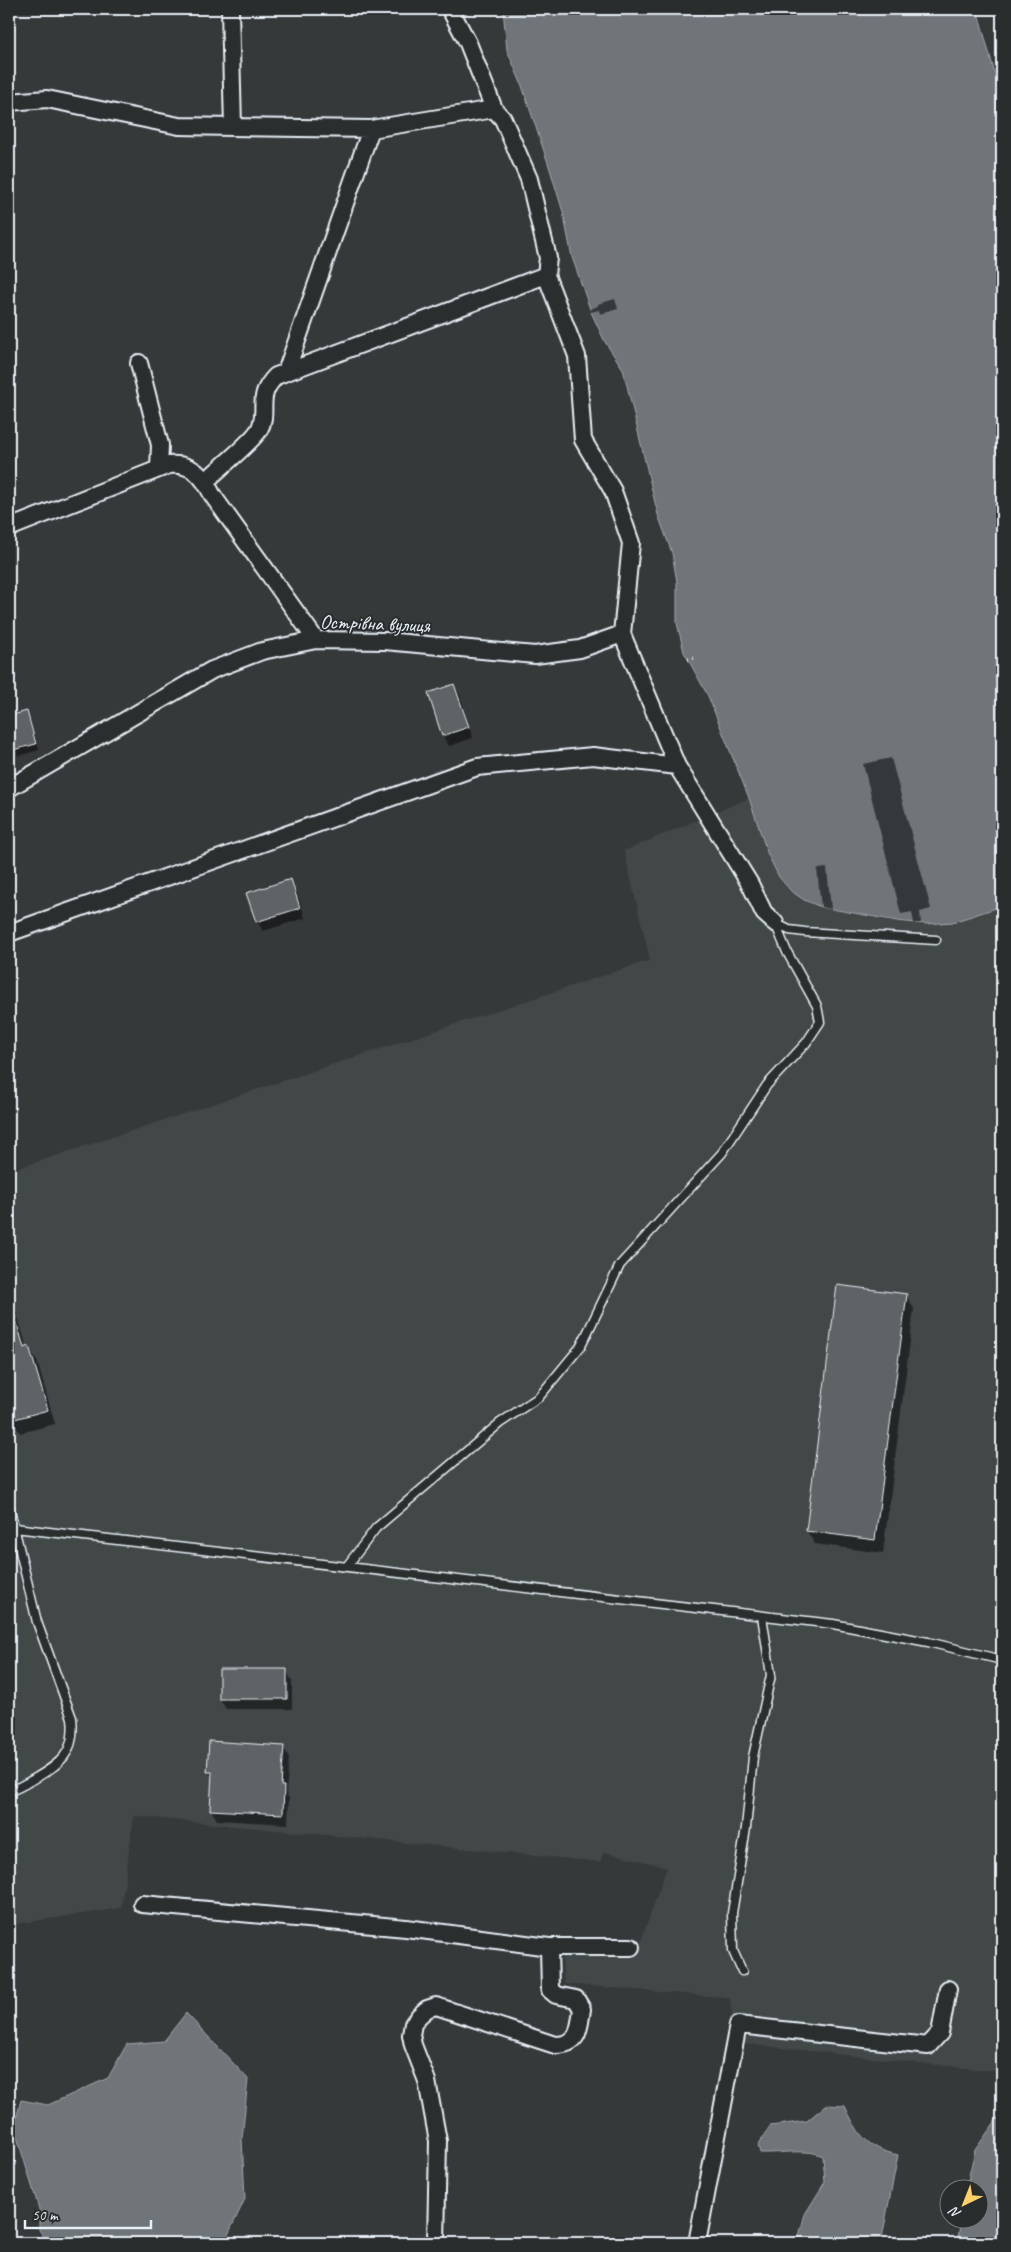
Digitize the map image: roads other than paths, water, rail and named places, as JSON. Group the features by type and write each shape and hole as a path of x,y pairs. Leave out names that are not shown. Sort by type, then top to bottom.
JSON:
{"street":[{"path":"230,9 233,127"},
{"path":"450,9 468,43 494,109 504,119 529,179 548,258 546,275 577,356 583,440 613,491 631,542 622,634 678,766 750,884 764,913 776,923"},
{"path":"9,102 47,99 179,126 371,129 494,109"},
{"path":"286,372 371,129"},
{"path":"206,481 257,432 262,421 263,394 268,384 276,376 546,275"},
{"path":"139,363 160,445 159,469"},
{"path":"9,528 169,465 180,464 199,473 206,481 213,496 316,640"},
{"name":"Острівна вулиця","path":"9,788 212,670 262,651 316,640 385,642 535,655 580,649 622,634"},
{"path":"9,933 477,767 593,756 678,766"},
{"path":"142,1904 406,1928 549,1947 631,1947"},
{"path":"436,2243 438,2141 427,2081 413,2045 411,2035 413,2024 427,2009 436,2006 555,2045 568,2044 578,2035 582,2009 576,1999 556,1995 550,1990 549,1947"},
{"path":"697,2243 738,2025 928,2046 940,2033 948,1989"}],"lane":[{"path":"776,923 789,930 804,932 936,940"},
{"path":"347,1566 376,1528 500,1423 539,1397 581,1346 620,1265 722,1153 767,1085 806,1043 820,1022 817,1006 788,952 776,923"},
{"path":"9,1506 37,1622 72,1718 74,1730 72,1743 66,1755 58,1764 9,1791"},
{"path":"15,1528 842,1626 928,1642 1002,1660"},
{"path":"742,1971 733,1951 732,1913 746,1828 753,1757 771,1675 762,1616"}]}
